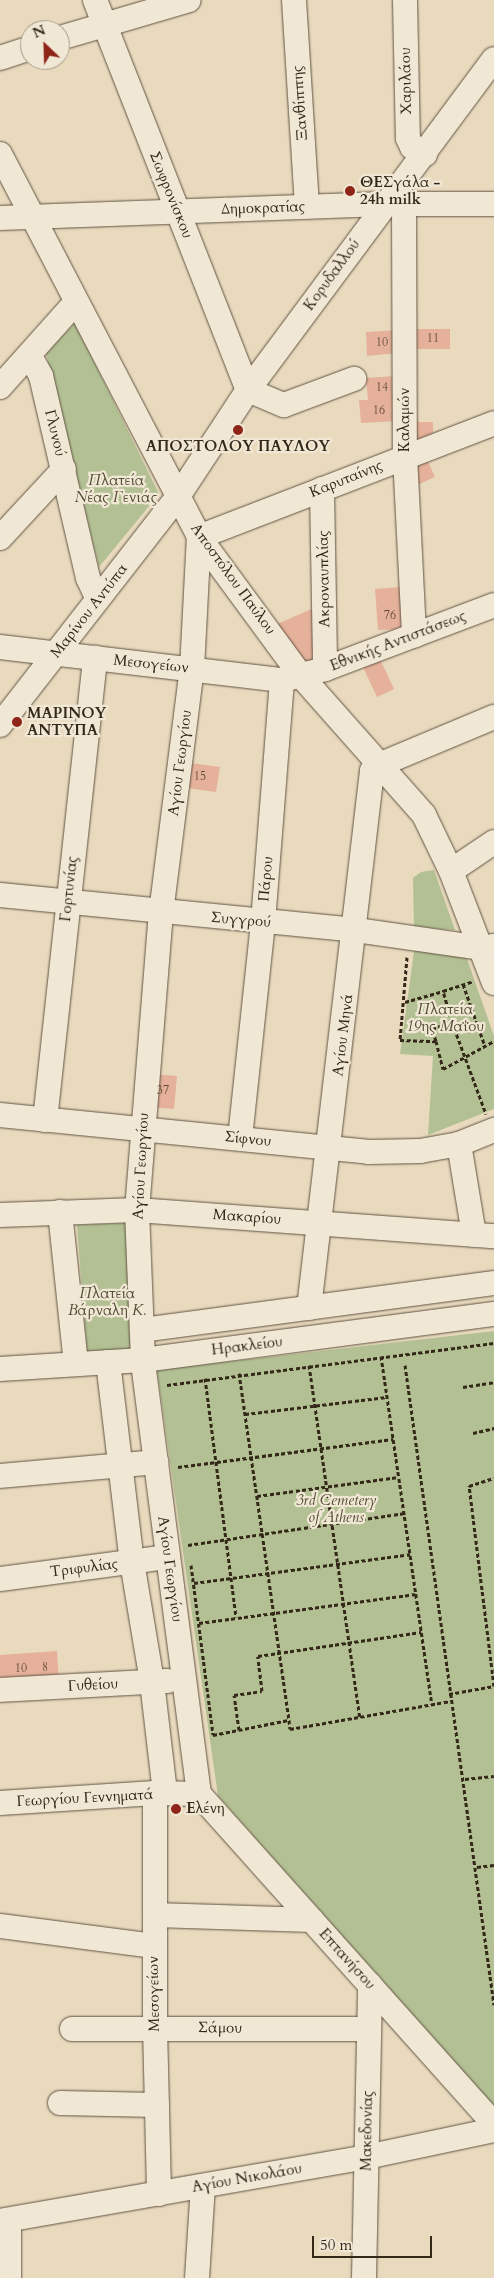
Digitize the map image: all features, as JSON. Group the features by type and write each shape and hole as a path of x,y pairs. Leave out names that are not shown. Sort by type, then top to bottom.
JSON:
{"street":[{"name":"Σωφρονίσκου","path":"95,0 248,390"},
{"path":"70,35 189,0"},
{"name":"Ξανθίππης","path":"294,0 307,207"},
{"name":"Χαριλάου","path":"405,0 408,138 412,148 425,154"},
{"path":"0,58 20,51"},
{"name":"Κορυδαλλού","path":"177,498 248,390 394,204 425,154 494,59"},
{"name":"Αποστόλου Παύλου","path":"0,154 75,303 177,498 200,537 292,678 379,765 424,815 488,947 493,979"},
{"name":"Δημοκρατίας","path":"1,219 394,204 494,204"},
{"name":"Καλαμών","path":"394,204 414,636"},
{"path":"0,387 30,356 75,303"},
{"name":"Γλυνού","path":"30,356 41,376 88,578 98,599"},
{"path":"248,390 284,405 354,379"},
{"name":"Καρυταίνης","path":"200,537 494,423"},
{"path":"0,538 64,469"},
{"name":"Ακροναυπλίας","path":"322,489 325,669"},
{"name":"Μαρίνου Αντύπα","path":"0,725 177,498"},
{"name":"Αγίου Γεωργίου","path":"199,1794 168,1557 167,1464 143,1360 137,1210 142,1127 161,913 192,669 200,537"},
{"name":"Εθνικής Αντιστάσεως","path":"292,678 325,669 494,605"},
{"name":"Μεσογείων","path":"0,647 57,652 192,669 292,678"},
{"name":"Γορτυνίας","path":"45,1120 67,902 95,658"},
{"name":"Πάρου","path":"240,1138 292,678"},
{"path":"379,765 494,717"},
{"name":"Αγίου Μηνά","path":"310,1308 356,930 372,771 379,765"},
{"path":"451,871 494,842"},
{"name":"Συγγρού","path":"0,895 161,913 356,930 488,947"},
{"name":"Σίφνου","path":"0,1115 142,1127 369,1152 412,1151 459,1144 493,1131"},
{"path":"459,1144 484,1236"},
{"name":"Μακαρίου","path":"0,1215 137,1210 320,1222 484,1236"},
{"path":"60,1212 76,1364"},
{"path":"142,1330 494,1283"},
{"name":"Ηρακλείου","path":"0,1369 143,1360 494,1314"},
{"name":"Μεσογείων","path":"108,1362 132,1562 152,1682 160,1793 154,1946 154,2028 159,2194"},
{"path":"0,1476 121,1465 167,1464"},
{"name":"Τριφυλίας","path":"0,1579 168,1557"},
{"name":"Γυθείου","path":"0,1690 185,1680"},
{"name":"Γεωργίου Γεννηματά","path":"0,1803 160,1793 199,1794"},
{"name":"Επτανήσου","path":"199,1794 494,2124"},
{"path":"155,1915 312,1920"},
{"path":"0,1926 154,1946"},
{"name":"Μακεδονίας","path":"364,2278 370,1985"},
{"name":"Σάμου","path":"72,2029 369,2029"},
{"path":"60,2103 156,2105"},
{"name":"Αγίου Νικολάου","path":"4,2220 366,2157 494,2130"},
{"path":"197,2278 203,2186"},
{"path":"4,2220 9,2278"}],"path":[{"path":"408,937 400,1040 436,1041"},
{"path":"404,1002 464,984 493,979"},
{"path":"464,984 485,1046"},
{"path":"443,991 464,1058 493,1131"},
{"path":"452,1022 432,1029 443,1069 494,1041"},
{"path":"167,1383 494,1343"},
{"path":"381,1356 432,1704"},
{"path":"308,1365 360,1718"},
{"path":"405,1365 449,1694 465,1779 494,2002"},
{"path":"239,1373 290,1729 451,1701"},
{"path":"205,1378 236,1617"},
{"path":"463,1387 494,1382"},
{"path":"245,1414 387,1397"},
{"path":"473,1433 494,1428"},
{"path":"167,1464 216,1462 393,1439"},
{"path":"257,1496 399,1477"},
{"path":"449,1694 494,1686 469,1486 494,1478"},
{"path":"188,1545 404,1513"},
{"path":"194,1583 410,1554"},
{"path":"199,1623 274,1611 416,1594"},
{"path":"239,1730 234,1694 262,1691 258,1656 421,1632"},
{"path":"213,1735 289,1720"},
{"path":"465,1779 494,1776"},
{"path":"477,1867 494,1865"}],"green space":[{"name":"Πλατεία Νέας Γενιάς","path":"75,323 159,494 99,567 46,353"},
{"path":"434,870 455,930 414,927 413,878 421,872"},
{"name":"Πλατεία 19ης Μαΐου","path":"415,944 464,950 494,1036 494,1109 428,1135 433,1056 400,1054"},
{"name":"Πλατεία Βάρναλη Κ.","path":"126,1223 136,1352 87,1354 77,1225"},
{"name":"3rd Cemetery of Athens","path":"494,1331 494,2106 218,1796 157,1370"}],"building":[{"path":"415,329 450,329 450,349 415,349"},
{"path":"397,330 398,353 367,356 366,332"},
{"path":"395,376 398,421 361,423 359,400 368,400 366,378"},
{"path":"413,422 433,422 433,439 413,449"},
{"path":"425,455 435,477 413,487 412,461"},
{"path":"401,587 404,629 378,630 375,589"},
{"path":"314,608 316,659 306,663 277,624"},
{"path":"379,657 394,689 377,697 362,665"},
{"path":"184,762 220,767 216,792 180,787"},
{"path":"152,1074 177,1076 174,1109 150,1107"},
{"path":"57,1651 59,1682 0,1686 0,1655"}],"place":[{"name":"ΘΕΣγάλα - 24h milk","path":"350,191"},
{"name":"ΑΠΟΣΤΟΛΟΥ ΠΑΥΛΟΥ","path":"238,430"},
{"name":"ΜΑΡΙΝΟΥ ΑΝΤΥΠΑ","path":"17,722"},
{"name":"Ελένη","path":"176,1809"}]}
